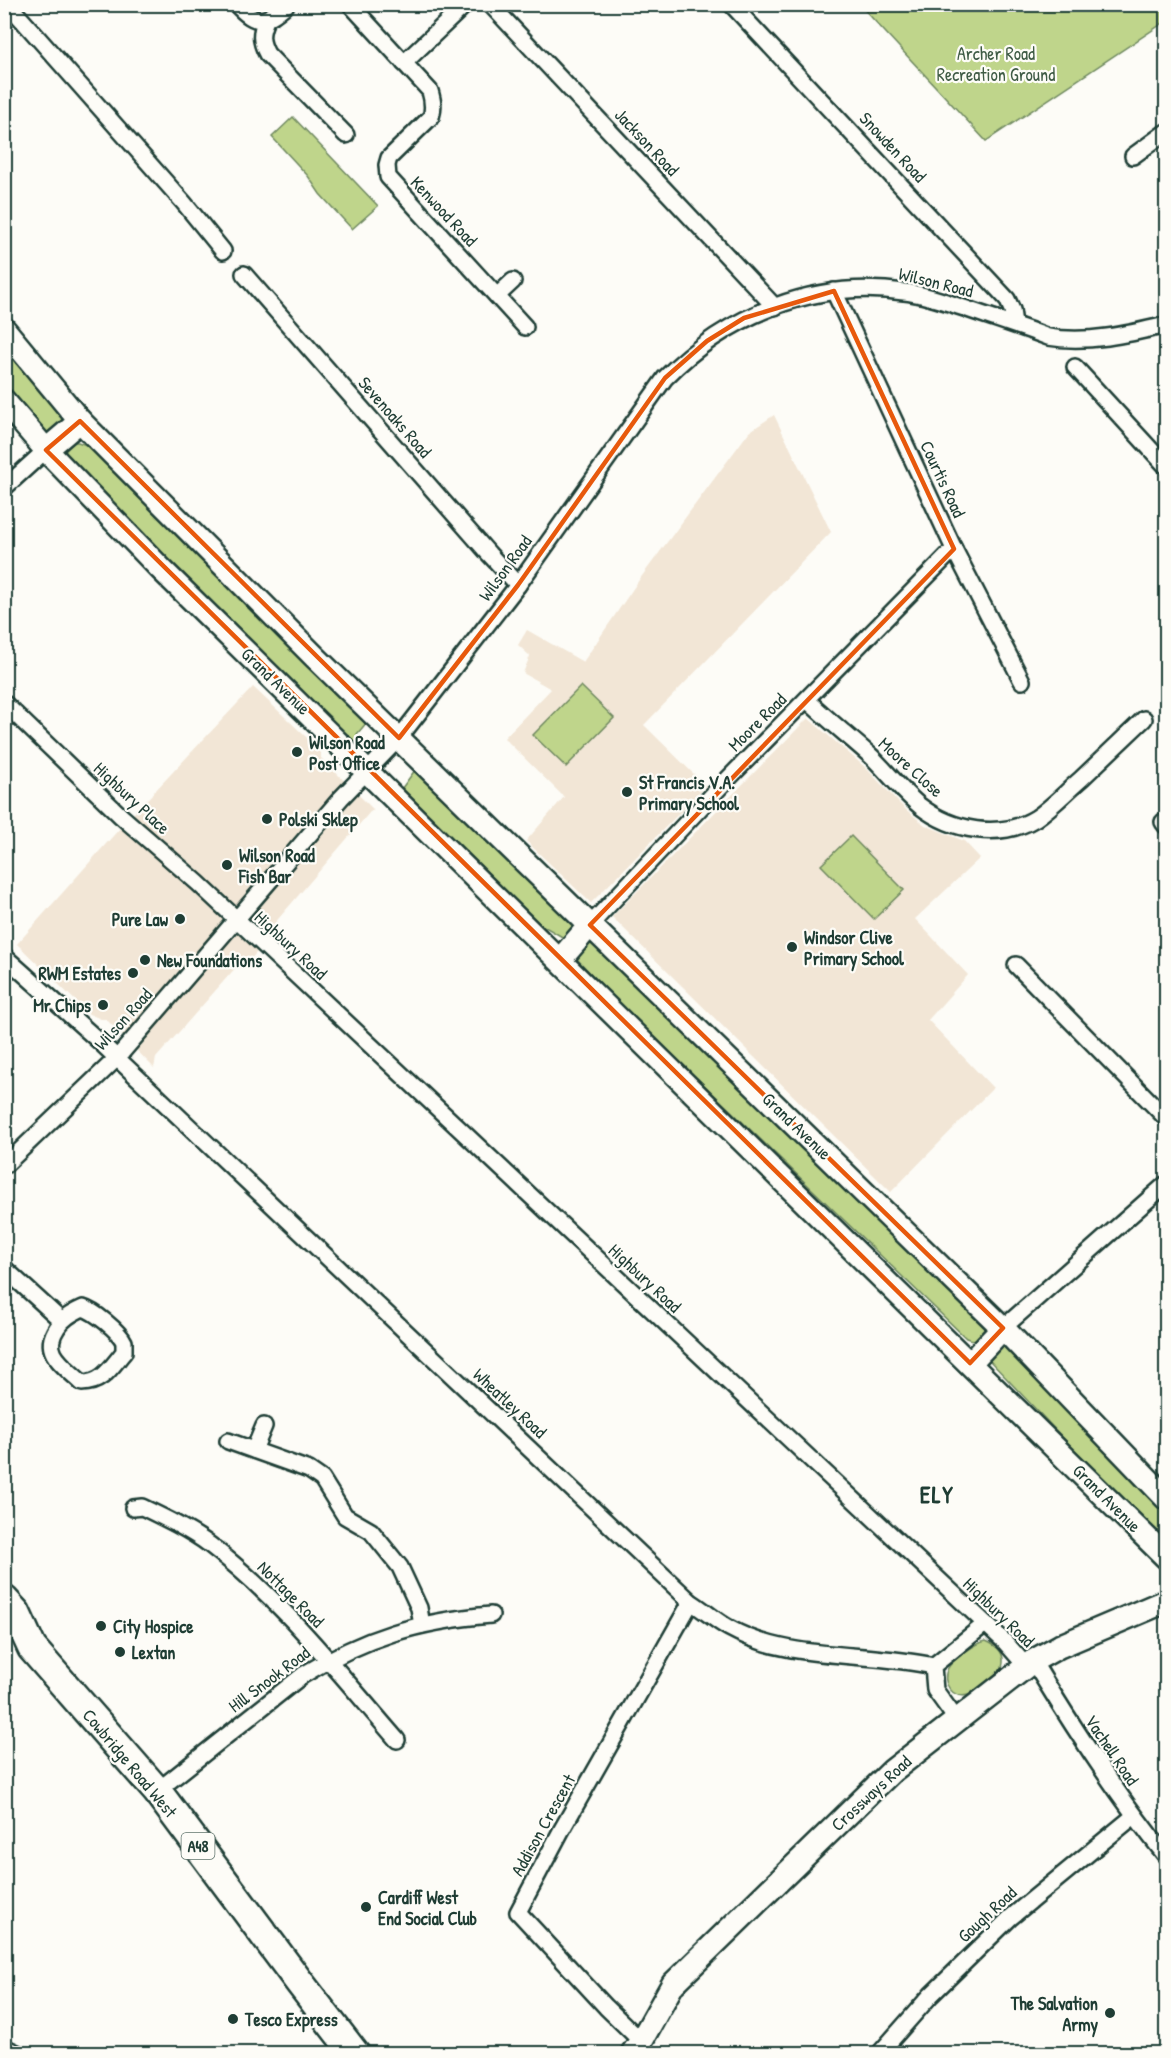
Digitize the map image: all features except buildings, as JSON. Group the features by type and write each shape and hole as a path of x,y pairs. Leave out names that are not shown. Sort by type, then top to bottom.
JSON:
{"highway":[{"name":"Cowbridge Road West","path":"4,1600 16,1613 32,1648 157,1791 355,2054"},
{"name":"Cowbridge Road West","path":"4,1634 32,1648"}],"street":[{"path":"8,4 184,203 223,251"},
{"path":"236,4 247,16 259,21 266,20 287,4"},
{"name":"Kenwood Road","path":"350,4 430,91 433,110 426,123 389,158 388,177 525,327"},
{"path":"404,63 466,4"},
{"name":"Jackson Road","path":"490,4 775,307"},
{"name":"Snowden Road","path":"731,4 1007,299 1012,310 1014,324"},
{"path":"266,20 261,32 262,45 267,54 317,115 346,135"},
{"path":"1133,156 1167,132"},
{"name":"Sevenoaks Road","path":"244,274 518,585"},
{"path":"497,296 513,281"},
{"name":"Wilson Road","path":"4,1166 117,1058 341,798 399,738 518,585 665,378 707,341 744,318 810,295 834,291 905,292 932,298 1048,337 1068,340 1104,337 1167,325"},
{"name":"Courtis Road","path":"834,291 954,549 1022,681"},
{"name":"Grand Avenue","path":"4,329 80,421 314,656 1003,1328 1167,1498"},
{"path":"1075,367 1167,466"},
{"name":"Grand Avenue","path":"4,401 46,450 161,568 1167,1557"},
{"path":"4,488 80,421"},
{"name":"Moore Road","path":"590,925 718,788 954,549"},
{"name":"Moore Close","path":"807,700 836,728 871,756 920,806 948,823 977,830 993,831 1034,819 1053,805 1144,719"},
{"name":"Highbury Place","path":"4,703 122,816 236,920"},
{"name":"Highbury Road","path":"236,920 985,1624 1030,1663"},
{"path":"560,960 590,925"},
{"name":"Wheatley Road","path":"4,956 117,1058 691,1602 730,1628 766,1643 828,1654 911,1661 933,1666"},
{"path":"1016,964 1167,1118"},
{"path":"970,1363 1003,1328 1167,1184"},
{"path":"4,1268 62,1321"},
{"path":"83,1308 91,1310 118,1334 124,1343 124,1352 101,1379 93,1383 82,1383 54,1356 50,1347 50,1338 62,1321 83,1308"},
{"path":"254,1450 264,1426"},
{"path":"228,1441 309,1470 322,1479 345,1516 371,1531 400,1567 419,1608 422,1625"},
{"name":"Nottage Road","path":"133,1508 142,1507 208,1544 255,1584 296,1623 397,1740"},
{"name":"Crossways Road","path":"637,2048 673,1984 892,1770 1030,1663 1060,1646 1167,1601"},
{"name":"Addison Crescent","path":"637,2048 606,2007 518,1912 561,1831 691,1602"},
{"name":"Hill Snook Road","path":"157,1791 303,1675 327,1660 358,1645 402,1629 491,1615"},
{"path":"956,1719 935,1690 933,1666 985,1624"},
{"name":"Vachell Road","path":"1030,1663 1134,1816 1167,1856"},
{"name":"Gough Road","path":"879,2054 931,1995 1010,1918 1134,1816"},
{"path":"4,2047 19,2054"}],"highlighted area":[{"path":"834,291 954,549 590,925 1003,1328 970,1363 46,450 80,421 399,738 518,585 665,378 707,341 744,318"}],"shaded area":[{"name":"St Francis V.A. Primary School","path":"774,415 831,532 644,725 706,786 591,903 526,841 564,797 504,738 551,689 523,673 530,656 518,645 527,630 583,662 639,580 749,432"},
{"path":"253,687 321,751 321,758 374,810 273,925 273,934 248,962 238,965 156,1058 154,1068 106,1019 89,1014 17,944 121,827"},
{"name":"Windsor Clive Primary School","path":"808,718 866,768 904,808 925,825 964,841 980,858 915,919 968,975 928,1020 993,1088 891,1192 612,917"}],"green space":[{"name":"Archer Road Recreation Ground","path":"860,5 1166,5 1166,21 986,141"},
{"path":"293,117 378,206 352,229 272,137"},
{"path":"4,346 62,417 63,421 48,434 43,432 5,388"},
{"path":"73,442 89,446 368,721 357,734 360,738 353,743 174,570 65,455"},
{"path":"581,686 614,718 566,767 533,735"},
{"path":"418,766 574,924 569,934 564,938 540,924 402,788"},
{"path":"851,836 904,890 874,919 821,865"},
{"path":"588,942 594,942 986,1324 980,1337 974,1340 966,1338 609,993 577,959 577,954"},
{"path":"1003,1344 1008,1346 1166,1508 1166,1546 990,1361 990,1356"},
{"path":"986,1641 995,1646 1002,1655 1002,1668 972,1693 957,1695 949,1689 947,1684 948,1668 965,1652"}],"place":[{"name":"Wilson Road Post Office","path":"297,752"},
{"name":"St Francis V.A. Primary School","path":"627,792"},
{"name":"Polski Sklep","path":"267,819"},
{"name":"Wilson Road Fish Bar","path":"227,865"},
{"name":"Pure Law","path":"180,919"},
{"name":"Windsor Clive Primary School","path":"792,947"},
{"name":"New Foundations","path":"145,960"},
{"name":"RWM Estates","path":"133,973"},
{"name":"Mr Chips","path":"103,1005"},
{"name":"City Hospice","path":"101,1626"},
{"name":"Lextan","path":"120,1652"},
{"name":"Cardiff West End Social Club","path":"366,1907"},
{"name":"The Salvation Army","path":"1110,2013"},
{"name":"Tesco Express","path":"233,2019"}],"district":[{"name":"ELY","path":"937,1494"}]}
